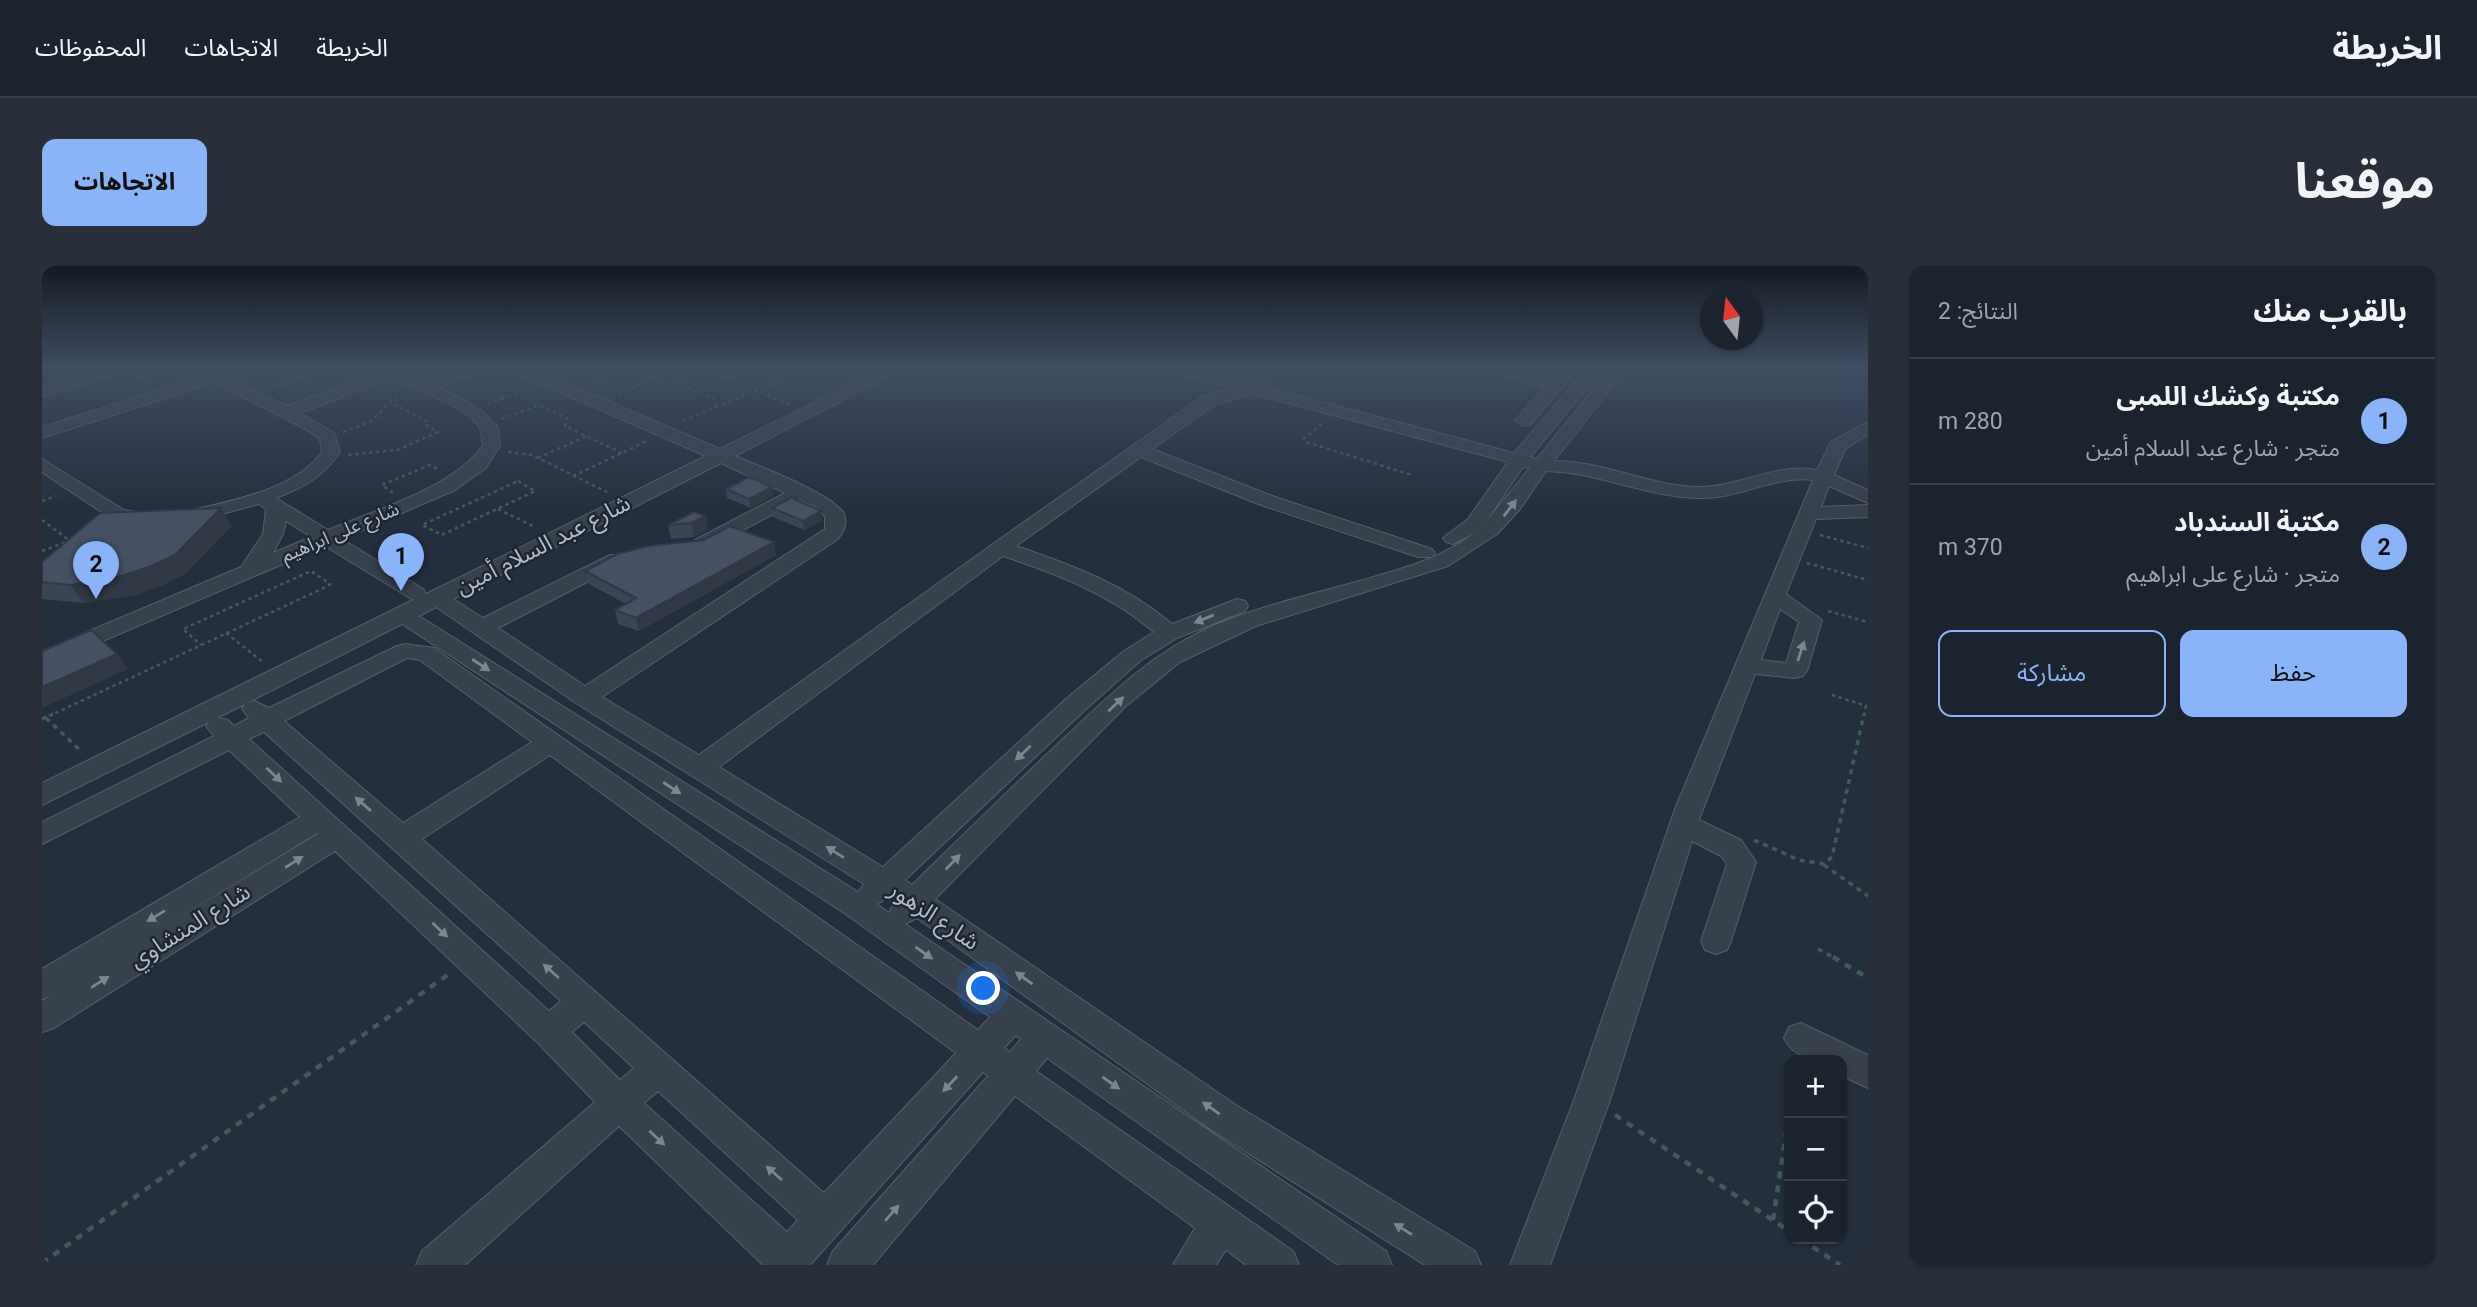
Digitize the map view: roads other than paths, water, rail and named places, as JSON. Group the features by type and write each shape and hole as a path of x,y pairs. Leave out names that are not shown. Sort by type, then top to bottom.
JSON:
{"street":[{"path":"42,433 96,416"},
{"path":"42,464 119,515 130,518 178,519 269,502 303,479 328,457 331,446 328,438 292,416"},
{"name":"شارع على ابراهيم","path":"44,657 458,480 488,453 492,443 489,424 479,416"},
{"path":"585,697 831,535 836,522 832,510 723,449 647,416"},
{"path":"650,416 672,428"},
{"name":"شارع عبد السلام أمين","path":"42,795 240,697 783,416"},
{"name":"شارع عبد السلام أمين","path":"42,777 268,666 419,602 543,531 794,416"},
{"path":"700,768 1000,548 1187,416"},
{"path":"1352,416 1539,460 1621,476 1661,488 1696,492 1730,490 1762,480 1801,474 1812,504"},
{"path":"1366,416 1539,460"},
{"path":"1524,421 1529,416"},
{"path":"889,929 1005,810 1153,670 1183,649 1250,619 1418,570 1462,552 1494,528 1566,416"},
{"path":"858,907 1076,704 1132,656 1170,633 1238,606 1425,553 1475,523 1539,460 1578,416"},
{"path":"1530,1265 1592,1100 1685,825 1747,666 1786,603 1792,559 1812,504 1837,446 1868,427"},
{"path":"1139,450 1268,501 1425,553"},
{"path":"684,549 699,546 799,493"},
{"path":"1812,504 1868,497"},
{"path":"269,502 419,602"},
{"path":"249,571 265,551 275,532 269,502"},
{"path":"1812,504 1868,511"},
{"path":"1000,548 1053,566 1120,594 1147,612 1170,633"},
{"path":"481,628 613,561 640,552"},
{"name":"شارع الزهور","path":"419,602 481,628 585,697 915,901 1223,1116 1461,1265"},
{"name":"شارع الزهور","path":"419,602 1372,1265"},
{"path":"1747,666 1795,671 1811,620 1786,603"},
{"path":"42,834 397,654 420,651 1221,1223 1262,1260"},
{"path":"240,697 451,881 825,1219"},
{"path":"203,715 232,737 550,1032 786,1262 1013,1015"},
{"path":"402,838 551,743"},
{"path":"1685,825 1731,848 1742,862 1716,941"},
{"name":"شارع المنشاوي","path":"42,1017 196,908 329,827"},
{"path":"415,906 451,881"},
{"name":"شارع المنشاوي","path":"42,985 196,908"},
{"path":"550,1032 584,1001"},
{"path":"847,1265 1044,1037"},
{"path":"1801,1038 1868,1072"},
{"path":"436,1265 659,1068"},
{"path":"1193,1265 1221,1223"}],"place":[{"name":"مكتبة وكشك اللمبى","path":"401,591"},
{"name":"مكتبة السندباد","path":"96,599"}]}
